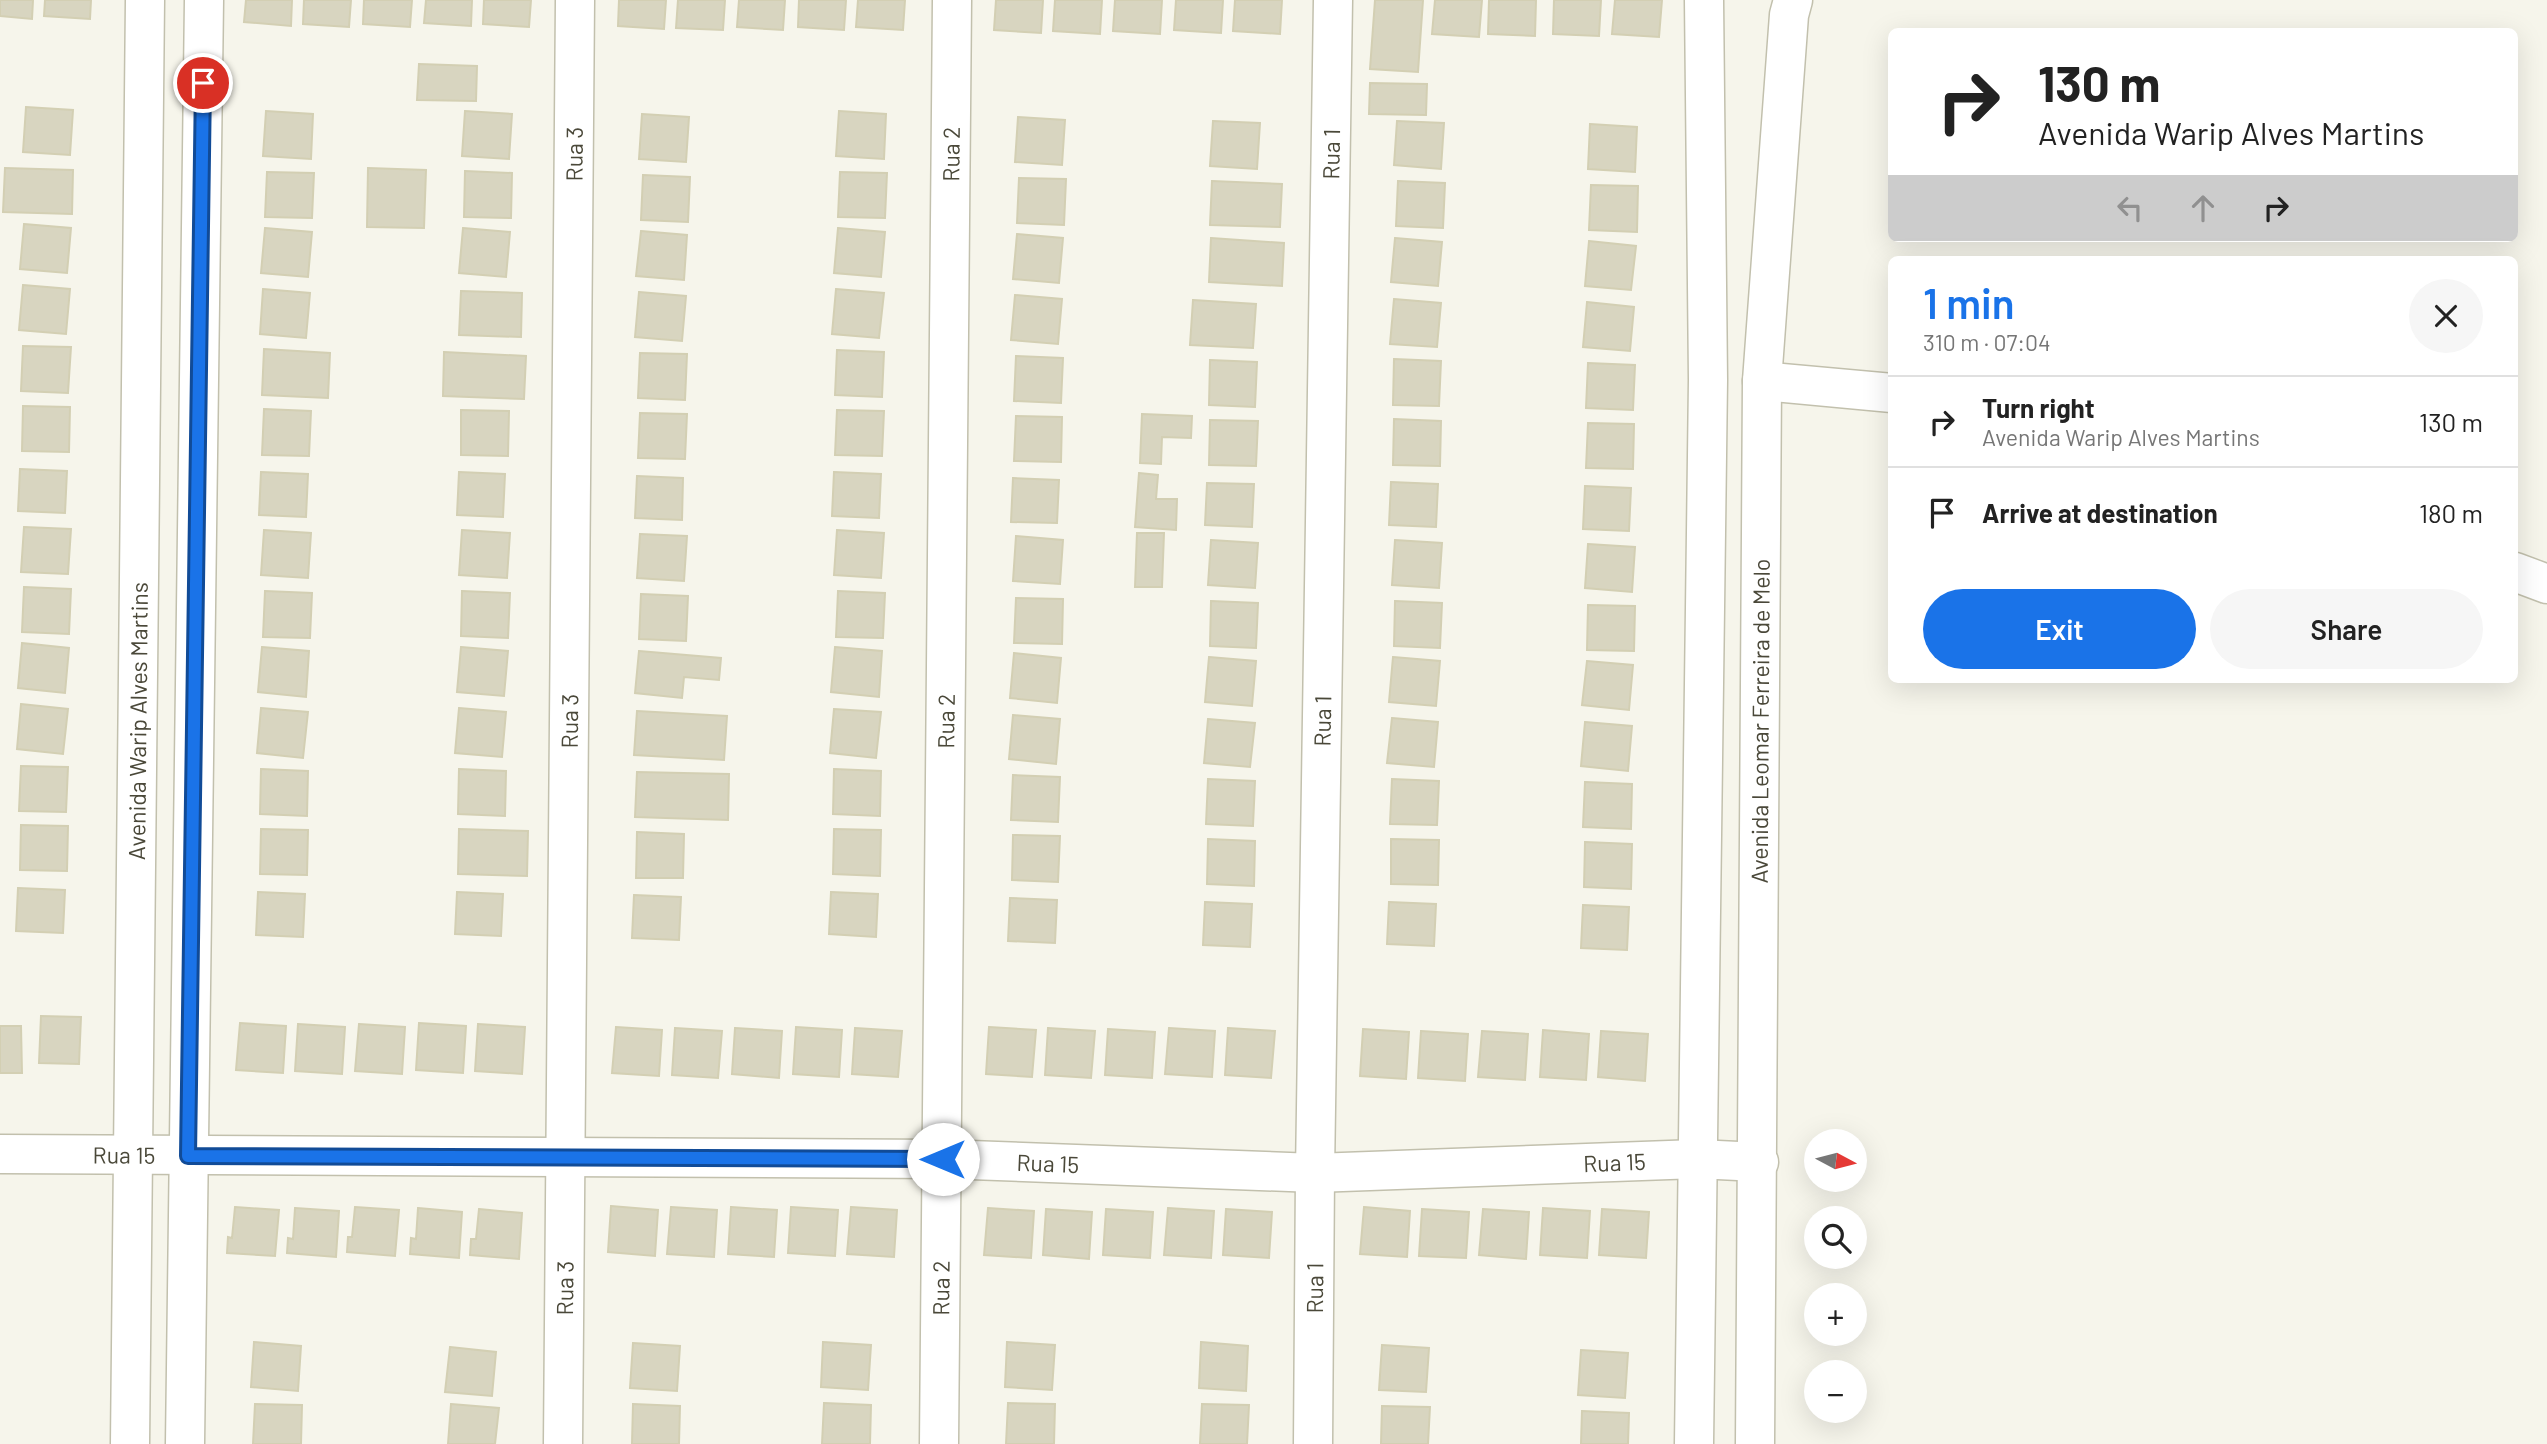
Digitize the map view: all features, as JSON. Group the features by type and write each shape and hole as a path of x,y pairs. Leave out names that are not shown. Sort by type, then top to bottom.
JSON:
{"street":[{"name":"Avenida Warip Alves Martins","path":"130,1444 145,0"},
{"path":"185,1444 204,0"},
{"name":"Rua 3","path":"563,1444 575,0"},
{"name":"Rua 2","path":"939,1444 952,0"},
{"name":"Rua 1","path":"1313,1444 1333,0"},
{"path":"1694,1444 1708,380 1704,0"},
{"name":"Avenida Leomar Ferreira de Melo","path":"1755,1444 1759,1161 1762,381 1789,15 1793,0"},
{"path":"1762,381 1888,393"},
{"path":"2518,573 2547,584"},
{"name":"Rua 15","path":"0,1154 943,1159 1315,1173 1697,1159 1759,1161"}],"building":[{"path":"0,0 33,0 32,19 0,16"},
{"path":"45,0 91,0 90,19 44,16"},
{"path":"246,0 292,0 291,26 244,22"},
{"path":"304,0 351,0 349,27 303,24"},
{"path":"364,0 412,0 410,27 363,24"},
{"path":"426,0 472,0 471,26 424,23"},
{"path":"484,0 531,0 529,27 483,24"},
{"path":"619,0 666,0 664,29 618,26"},
{"path":"678,0 725,0 723,30 676,28"},
{"path":"739,0 785,0 783,30 737,27"},
{"path":"799,0 846,0 844,30 798,27"},
{"path":"858,0 905,0 903,30 856,27"},
{"path":"996,0 1043,0 1041,33 994,30"},
{"path":"1055,0 1102,0 1100,34 1053,31"},
{"path":"1115,0 1162,0 1160,34 1113,31"},
{"path":"1176,0 1223,0 1221,33 1174,30"},
{"path":"1235,0 1282,0 1280,34 1233,31"},
{"path":"1375,0 1423,0 1418,72 1370,69"},
{"path":"1435,0 1482,0 1479,37 1432,34"},
{"path":"1489,0 1536,0 1535,36 1488,34"},
{"path":"1554,0 1601,0 1599,36 1553,34"},
{"path":"1615,0 1662,0 1659,37 1612,34"},
{"path":"419,64 477,66 476,101 417,100"},
{"path":"1370,83 1427,84 1426,115 1369,114"},
{"path":"26,107 73,110 70,155 23,152"},
{"path":"266,111 313,114 311,159 263,156"},
{"path":"465,111 512,114 509,159 462,156"},
{"path":"839,111 886,114 884,159 836,156"},
{"path":"642,114 689,117 686,162 639,159"},
{"path":"1018,117 1065,120 1062,165 1015,162"},
{"path":"1213,121 1260,123 1257,169 1210,166"},
{"path":"1397,121 1444,123 1441,169 1394,165"},
{"path":"1590,124 1637,127 1635,172 1588,169"},
{"path":"5,168 73,170 72,214 3,212"},
{"path":"368,168 426,170 424,228 367,227"},
{"path":"465,171 512,173 511,218 464,217"},
{"path":"267,172 314,173 312,218 265,217"},
{"path":"840,172 887,173 885,218 838,217"},
{"path":"643,175 690,177 688,222 641,220"},
{"path":"1019,178 1066,179 1064,225 1017,223"},
{"path":"1212,181 1282,184 1280,227 1210,225"},
{"path":"1398,181 1445,183 1443,228 1396,226"},
{"path":"1591,185 1638,186 1637,232 1589,230"},
{"path":"24,224 71,228 67,273 20,269"},
{"path":"265,228 312,232 308,277 261,273"},
{"path":"463,228 510,232 506,277 459,273"},
{"path":"838,228 885,232 881,277 834,273"},
{"path":"641,231 687,235 684,280 636,276"},
{"path":"1017,234 1063,238 1059,283 1013,279"},
{"path":"1211,238 1284,243 1282,286 1209,282"},
{"path":"1395,238 1442,242 1438,286 1391,282"},
{"path":"1589,241 1636,246 1631,290 1585,286"},
{"path":"23,285 70,289 66,334 19,330"},
{"path":"263,289 310,293 306,338 260,334"},
{"path":"836,289 884,293 879,338 832,334"},
{"path":"461,291 522,293 521,337 459,335"},
{"path":"639,292 686,296 682,341 635,337"},
{"path":"1015,295 1062,299 1058,344 1011,340"},
{"path":"1394,299 1441,303 1437,347 1390,344"},
{"path":"1193,300 1256,304 1253,348 1190,345"},
{"path":"1587,302 1634,307 1630,351 1583,347"},
{"path":"23,346 71,347 68,393 21,391"},
{"path":"264,349 330,353 328,398 262,395"},
{"path":"837,350 884,352 882,397 835,395"},
{"path":"444,352 526,356 524,399 443,396"},
{"path":"640,353 687,354 685,400 638,398"},
{"path":"1016,356 1063,358 1061,403 1014,401"},
{"path":"1394,359 1441,361 1439,406 1393,405"},
{"path":"1210,360 1257,362 1255,407 1209,405"},
{"path":"1588,363 1635,365 1633,410 1586,408"},
{"path":"23,406 70,407 69,452 22,451"},
{"path":"264,409 311,411 309,456 262,455"},
{"path":"461,410 509,411 508,456 461,455"},
{"path":"837,410 884,411 882,456 835,455"},
{"path":"640,413 687,414 685,459 638,458"},
{"path":"1142,414 1192,416 1191,438 1162,437 1161,464 1140,463"},
{"path":"1016,416 1062,417 1061,462 1014,461"},
{"path":"1394,419 1441,421 1440,466 1393,465"},
{"path":"1210,420 1258,421 1256,466 1209,465"},
{"path":"1588,423 1634,424 1633,469 1586,468"},
{"path":"20,469 67,471 65,513 18,511"},
{"path":"261,472 308,474 306,517 259,515"},
{"path":"459,472 505,474 503,517 457,515"},
{"path":"834,472 881,474 879,518 832,516"},
{"path":"1139,473 1158,475 1156,499 1177,499 1176,530 1135,527"},
{"path":"637,476 683,478 682,520 635,518"},
{"path":"1013,478 1059,480 1057,523 1011,522"},
{"path":"1391,482 1438,484 1436,527 1389,525"},
{"path":"1207,483 1254,484 1252,527 1205,525"},
{"path":"1585,486 1631,488 1629,531 1583,529"},
{"path":"24,527 71,529 68,574 21,572"},
{"path":"264,530 311,533 308,578 261,575"},
{"path":"462,530 510,533 507,578 459,575"},
{"path":"837,530 884,533 881,578 834,575"},
{"path":"1137,533 1164,533 1162,587 1135,587"},
{"path":"640,534 687,536 684,581 637,578"},
{"path":"1016,536 1063,540 1060,584 1013,581"},
{"path":"1211,540 1258,543 1255,588 1208,585"},
{"path":"1395,540 1442,543 1439,588 1392,585"},
{"path":"1588,544 1635,547 1632,592 1585,588"},
{"path":"24,587 71,589 69,634 22,632"},
{"path":"265,591 312,593 310,638 263,637"},
{"path":"462,591 510,593 508,638 461,636"},
{"path":"838,591 885,593 883,638 836,637"},
{"path":"641,594 688,596 686,641 639,639"},
{"path":"1016,598 1063,599 1062,644 1014,643"},
{"path":"1211,601 1258,603 1256,648 1210,646"},
{"path":"1395,601 1442,603 1440,648 1394,646"},
{"path":"1588,605 1635,606 1634,651 1587,650"},
{"path":"22,643 69,648 65,693 18,688"},
{"path":"262,647 309,651 306,697 258,692"},
{"path":"461,647 508,651 504,696 457,692"},
{"path":"835,647 882,651 879,697 831,692"},
{"path":"639,651 721,658 719,680 684,677 682,698 635,693"},
{"path":"1014,653 1061,658 1057,703 1010,698"},
{"path":"1209,657 1256,661 1252,706 1205,702"},
{"path":"1393,657 1440,661 1436,706 1389,702"},
{"path":"1587,661 1633,665 1629,710 1582,705"},
{"path":"21,704 68,709 63,754 17,749"},
{"path":"261,708 308,712 303,758 257,753"},
{"path":"459,708 506,712 502,757 455,753"},
{"path":"834,709 881,712 876,758 830,753"},
{"path":"637,711 727,716 724,760 634,755"},
{"path":"1013,715 1060,719 1056,764 1009,759"},
{"path":"1392,718 1438,722 1434,767 1387,763"},
{"path":"1208,719 1255,723 1250,767 1204,763"},
{"path":"1585,722 1632,726 1628,771 1581,766"},
{"path":"21,766 68,767 66,812 19,811"},
{"path":"261,769 308,771 307,816 260,814"},
{"path":"459,769 506,771 505,816 458,814"},
{"path":"834,769 881,771 880,816 833,814"},
{"path":"637,772 729,774 728,820 635,817"},
{"path":"1013,775 1060,777 1058,822 1011,820"},
{"path":"1208,779 1255,781 1253,826 1206,824"},
{"path":"1392,779 1439,781 1437,825 1390,824"},
{"path":"1585,782 1632,784 1631,829 1583,827"},
{"path":"21,825 68,826 67,871 20,870"},
{"path":"261,829 308,830 307,875 260,874"},
{"path":"459,829 528,831 527,876 458,874"},
{"path":"834,829 881,830 880,876 833,874"},
{"path":"637,832 684,834 683,878 636,878"},
{"path":"1013,835 1060,836 1058,882 1012,880"},
{"path":"1208,839 1255,841 1254,886 1207,884"},
{"path":"1391,839 1439,840 1438,885 1391,884"},
{"path":"1585,842 1632,844 1631,889 1584,887"},
{"path":"18,888 65,890 63,933 16,931"},
{"path":"258,892 305,894 303,937 256,935"},
{"path":"457,892 503,894 501,936 455,934"},
{"path":"831,892 878,894 876,937 829,934"},
{"path":"634,895 681,897 679,940 632,938"},
{"path":"1010,898 1057,900 1055,943 1008,941"},
{"path":"1205,902 1252,904 1250,947 1203,945"},
{"path":"1389,902 1436,904 1434,946 1387,944"},
{"path":"1583,905 1629,907 1627,950 1581,948"},
{"path":"41,1016 81,1017 79,1064 39,1063"},
{"path":"240,1023 286,1026 283,1073 236,1070"},
{"path":"419,1023 466,1026 463,1073 416,1070"},
{"path":"298,1024 345,1027 342,1074 295,1071"},
{"path":"359,1024 405,1027 402,1074 355,1071"},
{"path":"478,1024 525,1027 522,1074 475,1071"},
{"path":"0,1026 21,1026 22,1073 0,1073"},
{"path":"616,1027 662,1030 659,1076 612,1073"},
{"path":"796,1027 842,1030 839,1077 793,1074"},
{"path":"989,1027 1036,1030 1032,1077 986,1074"},
{"path":"675,1028 722,1031 718,1078 672,1075"},
{"path":"735,1028 782,1031 779,1078 732,1074"},
{"path":"855,1028 902,1031 898,1077 852,1074"},
{"path":"1048,1028 1095,1031 1091,1078 1045,1075"},
{"path":"1169,1028 1215,1031 1212,1077 1165,1074"},
{"path":"1228,1028 1275,1031 1271,1078 1225,1075"},
{"path":"1108,1029 1155,1032 1152,1078 1105,1075"},
{"path":"1363,1029 1409,1032 1406,1079 1360,1076"},
{"path":"1543,1030 1589,1034 1586,1080 1540,1077"},
{"path":"1421,1031 1468,1034 1465,1081 1418,1078"},
{"path":"1482,1031 1528,1034 1525,1080 1478,1077"},
{"path":"1601,1031 1648,1034 1645,1081 1598,1077"},
{"path":"611,1206 658,1210 655,1256 608,1252"},
{"path":"235,1207 279,1210 275,1256 227,1253 228,1237 232,1238"},
{"path":"355,1207 399,1210 395,1256 347,1252 348,1237 352,1237"},
{"path":"671,1207 717,1210 714,1257 667,1254"},
{"path":"731,1207 777,1210 774,1257 728,1254"},
{"path":"791,1207 838,1210 835,1256 788,1253"},
{"path":"851,1207 897,1210 894,1257 847,1254"},
{"path":"1364,1207 1410,1211 1407,1257 1360,1254"},
{"path":"295,1208 339,1211 336,1257 287,1253 288,1238 293,1239"},
{"path":"418,1208 462,1212 459,1258 410,1254 411,1238 416,1239"},
{"path":"988,1208 1034,1211 1031,1258 984,1255"},
{"path":"1168,1208 1214,1211 1211,1258 1164,1255"},
{"path":"1543,1208 1590,1211 1587,1258 1540,1255"},
{"path":"479,1209 522,1213 519,1259 470,1255 471,1239 476,1239"},
{"path":"1046,1209 1092,1212 1089,1259 1043,1255"},
{"path":"1106,1209 1153,1212 1150,1258 1103,1255"},
{"path":"1226,1209 1272,1212 1269,1258 1223,1255"},
{"path":"1422,1209 1469,1212 1466,1258 1419,1256"},
{"path":"1483,1209 1529,1212 1526,1259 1479,1255"},
{"path":"1602,1209 1649,1212 1646,1258 1599,1255"},
{"path":"254,1342 301,1346 298,1391 251,1387"},
{"path":"823,1342 871,1345 868,1390 821,1387"},
{"path":"1007,1342 1055,1345 1052,1390 1005,1387"},
{"path":"1201,1342 1248,1346 1246,1391 1199,1388"},
{"path":"633,1343 680,1346 677,1391 630,1388"},
{"path":"1382,1345 1429,1348 1426,1392 1379,1390"},
{"path":"450,1347 496,1352 492,1396 445,1392"},
{"path":"1581,1350 1628,1353 1625,1398 1578,1395"},
{"path":"824,1403 871,1405 870,1444 822,1444"},
{"path":"1008,1403 1055,1404 1054,1444 1006,1444"},
{"path":"255,1404 302,1405 301,1444 253,1444"},
{"path":"451,1404 499,1408 495,1444 448,1444"},
{"path":"633,1404 680,1406 679,1444 632,1444"},
{"path":"1202,1404 1249,1405 1247,1444 1200,1444"},
{"path":"1382,1406 1430,1407 1428,1444 1381,1444"},
{"path":"1582,1411 1629,1413 1628,1444 1581,1444"}],"route":[{"path":"203,83 188,1156 943,1159"}]}
